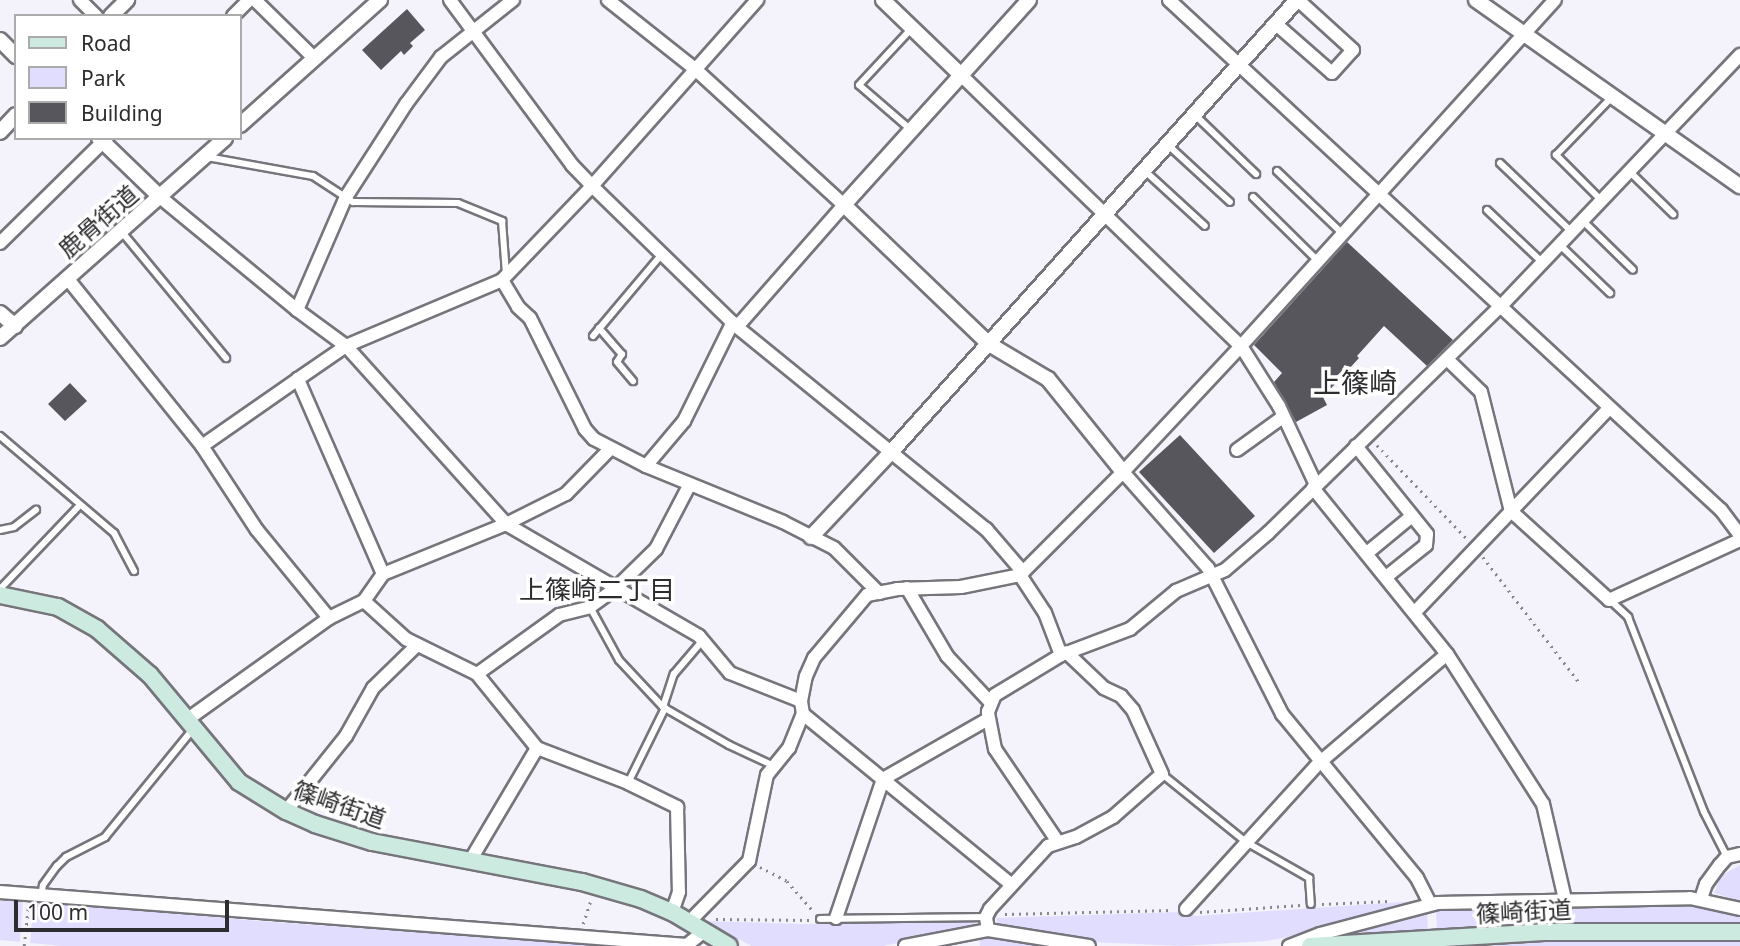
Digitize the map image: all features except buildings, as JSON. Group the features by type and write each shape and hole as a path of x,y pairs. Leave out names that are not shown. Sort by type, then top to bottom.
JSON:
{"main road":[{"name":"篠崎街道","path":"0,595 58,607 97,629 150,675 239,782 286,811 372,842 582,882 640,899 672,912 729,946"},
{"name":"篠崎街道","path":"1310,946 1594,930 1740,932"}],"street":[{"path":"80,0 94,14"},
{"path":"114,14 127,0"},
{"path":"235,14 249,0"},
{"path":"256,0 315,59"},
{"path":"242,123 380,0"},
{"path":"450,0 572,165 592,186 735,325 986,529 1022,573 1064,653 1104,688 1121,696 1133,710 1162,774 1113,817 1076,837 1048,846 1011,884 990,920"},
{"path":"297,310 346,197 406,104 441,57 513,0"},
{"path":"608,0 695,69 844,205 989,344 1048,379 1123,472 1214,576 1282,714 1319,763 1417,878 1430,904"},
{"path":"202,446 346,346 504,278 592,186 757,0"},
{"path":"883,0 1241,346 1283,417 1315,486 1447,654 1543,804 1565,899"},
{"path":"646,466 684,421 735,325 1028,0"},
{"path":"1169,0 1721,510 1740,537 1609,600 1511,511 1481,392 1447,359"},
{"path":"811,537 892,451 1145,171 1239,65 1276,24 1298,0 1353,50 1332,74 1276,24"},
{"path":"1476,0 1740,186"},
{"path":"689,922 749,861 767,775 789,748 802,707 806,676 814,658 867,595 907,588 961,587 1022,573 1123,472 1241,346 1555,0"},
{"path":"0,40 14,54"},
{"path":"1058,842 995,749 988,719 990,702 995,695 1064,653 1129,629 1176,591 1214,576 1268,533 1501,306 1740,55"},
{"path":"0,132 14,117"},
{"path":"0,243 103,140 160,197 297,310 346,346 506,524 703,639 730,673 802,707 883,779 1011,884"},
{"name":"鹿骨街道","path":"0,338 223,140"},
{"path":"67,278 202,446 257,530 328,618"},
{"path":"504,278 518,307 530,318 585,429 610,449 689,486 783,522 834,548 879,593"},
{"path":"0,313 15,326"},
{"path":"298,379 383,574"},
{"path":"1415,611 1609,408"},
{"path":"1237,450 1283,417"},
{"path":"1356,446 1427,534 1426,545 1386,577"},
{"path":"191,724 328,618 364,601 383,574 506,524 566,494 610,449"},
{"path":"477,674 559,615 590,607 616,588 656,549 689,486"},
{"path":"1367,553 1412,516"},
{"path":"907,588 947,656 990,702"},
{"path":"364,601 406,639 477,674 537,748 628,783 677,807 679,892 672,912"},
{"path":"286,811 346,736 373,688 417,645"},
{"path":"1186,909 1319,763 1447,654"},
{"path":"836,918 883,779 988,719"},
{"path":"470,861 537,748"},
{"path":"1701,899 1706,884 1734,855"},
{"path":"0,892 35,898 687,945 703,932"},
{"path":"1289,946 1320,934 1430,904 1565,899 1701,899 1740,909"},
{"path":"905,946 990,920 1089,946"}],"lane":[{"path":"911,131 859,85 912,28"},
{"path":"1601,200 1556,155 1612,96"},
{"path":"1195,115 1256,174"},
{"path":"1168,145 1230,202"},
{"path":"205,156 313,176 353,202 458,203 502,221 504,278"},
{"path":"1500,163 1571,231"},
{"path":"1145,171 1205,226"},
{"path":"1277,171 1343,234"},
{"path":"1629,171 1672,214"},
{"path":"1253,197 1318,261"},
{"path":"1487,210 1542,262"},
{"path":"1582,220 1633,270"},
{"path":"121,231 226,358"},
{"path":"1559,244 1610,293"},
{"path":"593,336 662,254"},
{"path":"599,328 622,354 617,362 634,381"},
{"path":"0,436 79,506 114,533 134,571"},
{"path":"0,589 79,506"},
{"path":"0,530 15,527 36,510"},
{"path":"1609,600 1628,617 1704,812 1734,855"},
{"path":"590,607 619,660 664,707 774,766"},
{"path":"628,783 664,707 674,674 703,639"},
{"path":"35,898 66,857 105,837 191,724"},
{"path":"1162,774 1246,842 1309,878 1311,904"},
{"path":"820,919 990,920"}],"path":[{"path":"749,861 787,881 820,919"},
{"path":"579,937 592,897"},
{"path":"24,946 35,898"},
{"path":"990,920 1186,909 1192,912 1228,911 1393,901"},
{"path":"716,919 820,919"}],"green space":[{"path":"1740,865 1740,901 1714,893 1721,876"},
{"path":"0,896 23,898 20,942 0,940"},
{"path":"34,901 259,921 606,946 62,946 30,943"},
{"path":"1418,901 1417,904 1322,931 1266,941 1181,946 1089,942 1004,928 998,925 996,918 1183,912 1196,916"},
{"path":"1693,904 1740,915 1740,925 1606,923 1437,931 1436,911"},
{"path":"1427,911 1428,932 1324,938"},
{"path":"979,920 970,928 883,946 752,946 702,921 805,924"},
{"path":"991,935 1058,946 980,946 979,936"},
{"path":"1571,940 1740,940 1740,946 1455,946"}],"district":[{"name":"上篠崎","path":"1355,382"},
{"name":"上篠崎二丁目","path":"597,590"}]}
